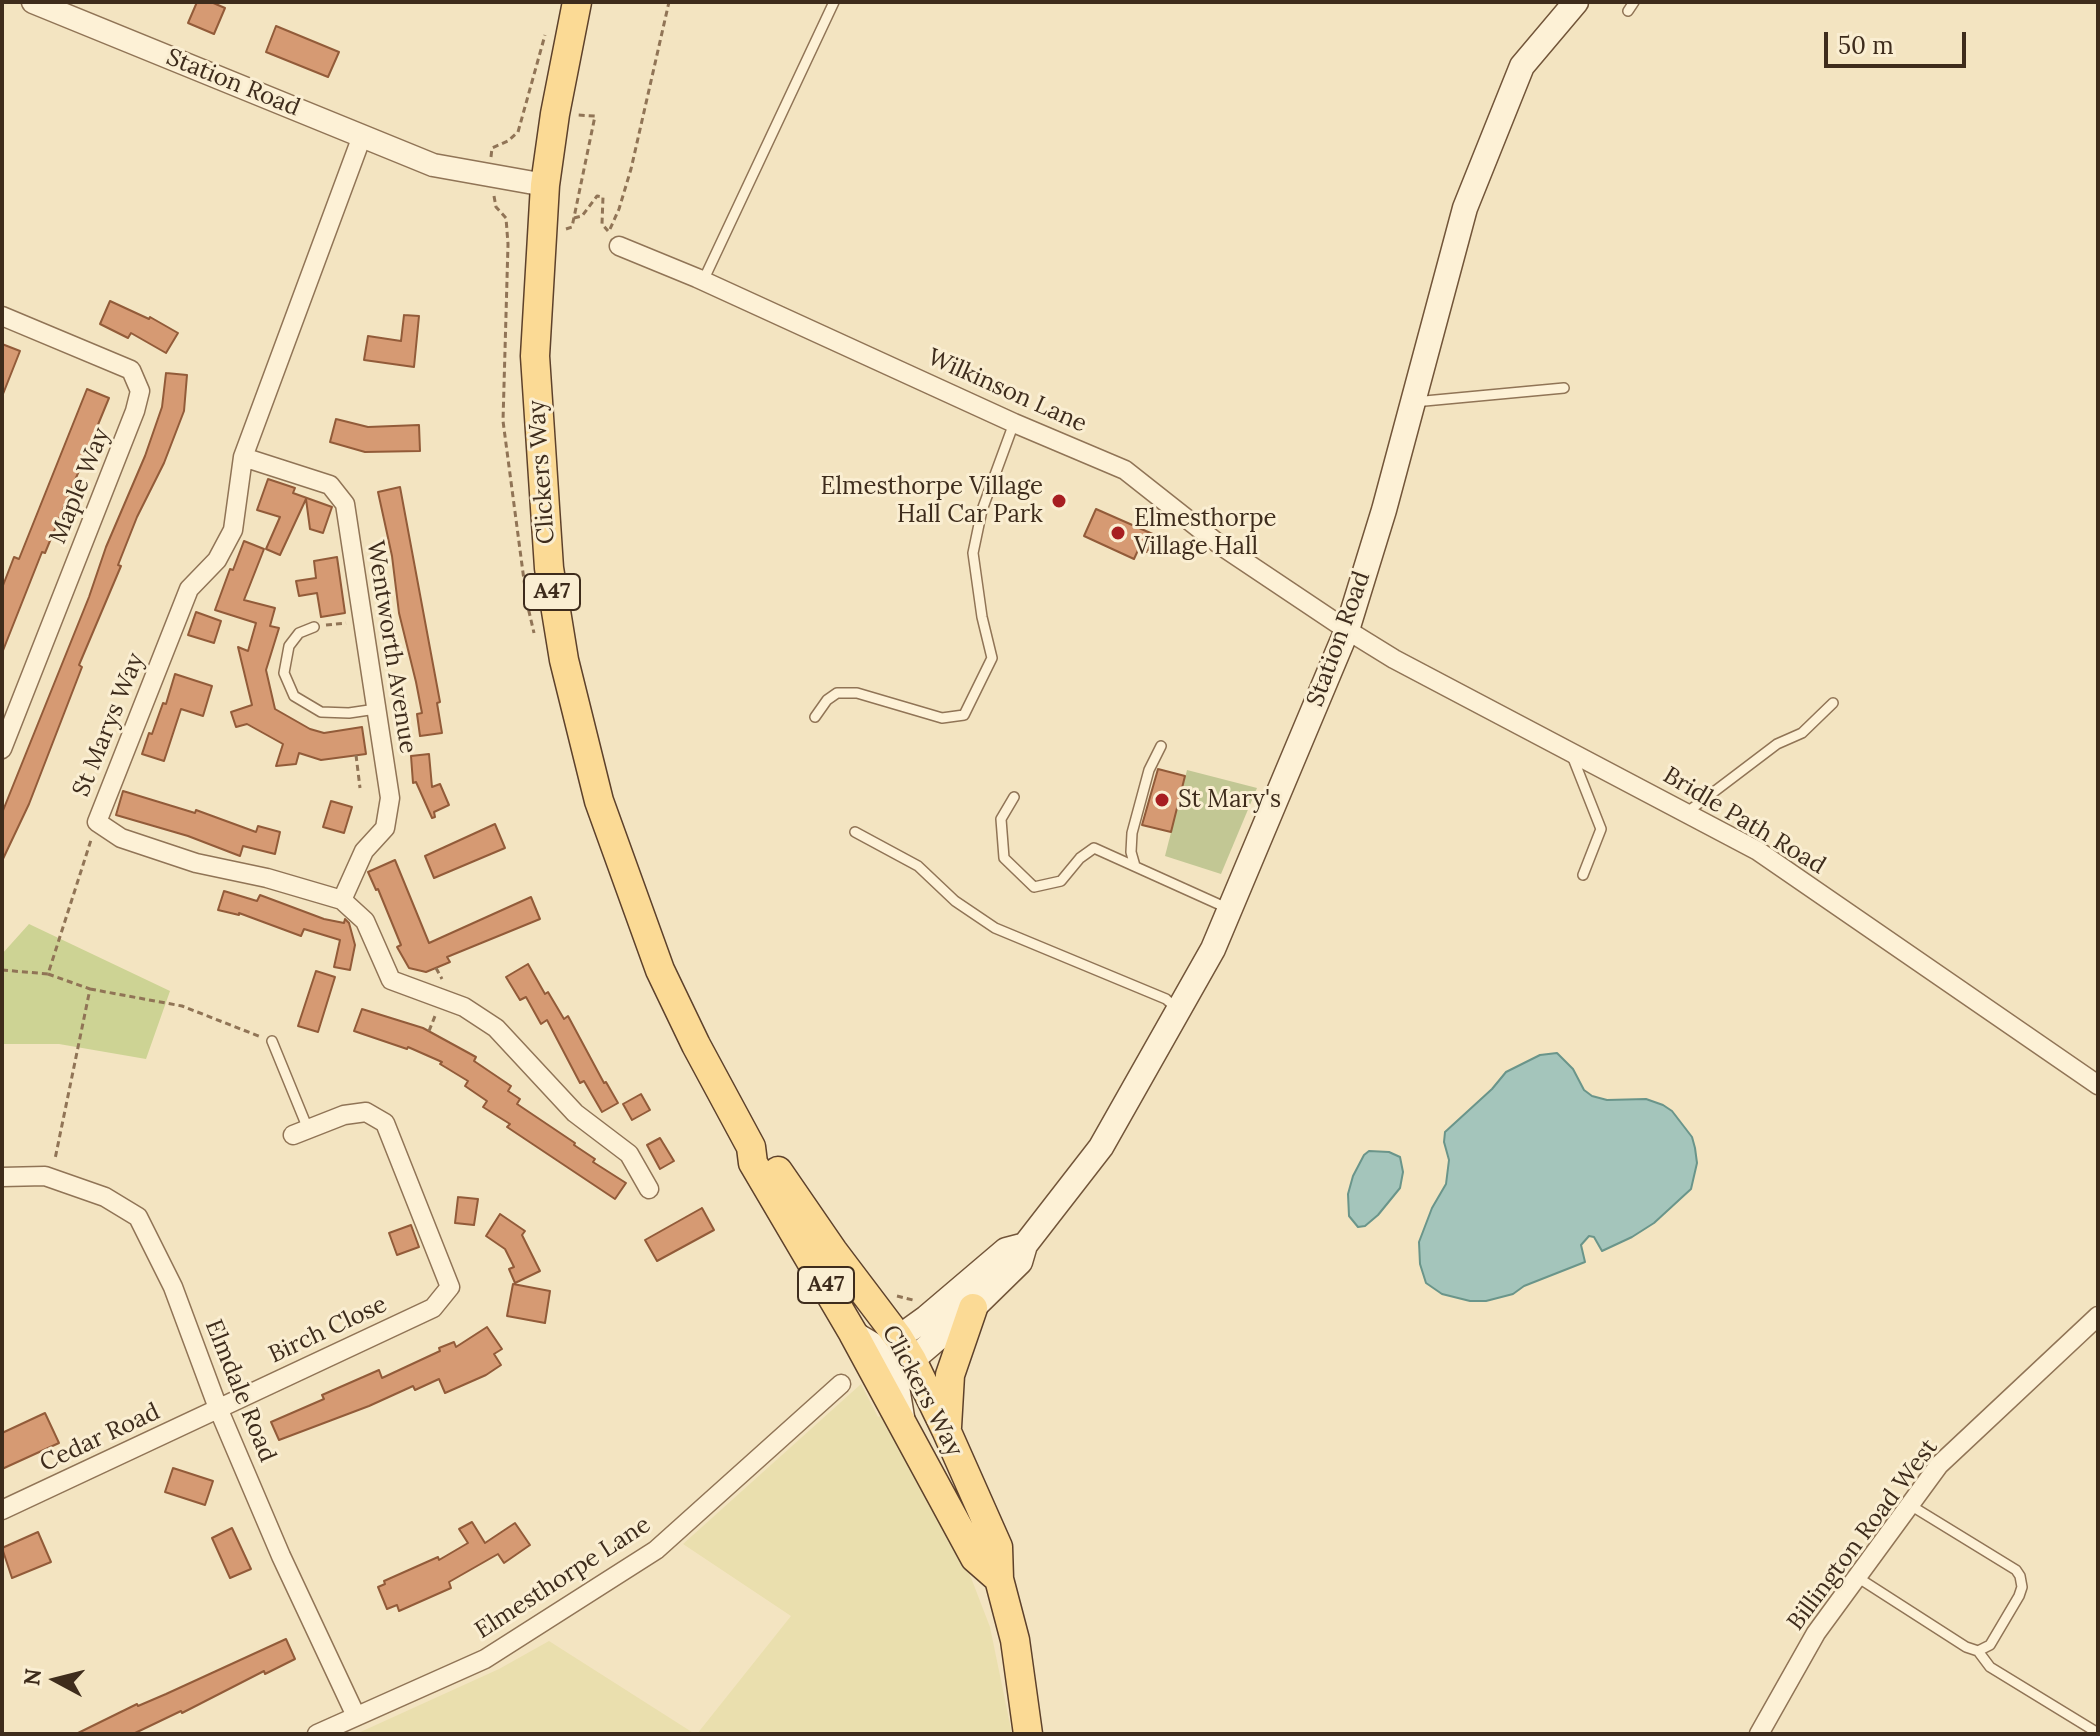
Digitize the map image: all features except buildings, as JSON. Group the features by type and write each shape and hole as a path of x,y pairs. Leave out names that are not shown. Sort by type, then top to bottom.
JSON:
{"main road":[{"name":"Clickers Way","path":"577,2 545,185 535,356 549,568 564,660 599,801 660,970 751,1147 753,1163 853,1333 975,1558 999,1579"},
{"name":"Station Road","path":"901,1352 973,1308 1020,1262 1025,1245 1101,1147 1213,949 1347,630 1414,402 1465,208 1522,66 1576,2"},
{"name":"Clickers Way","path":"751,1147 765,1152 901,1352 947,1432 998,1547 999,1579 1015,1640 1028,1734"},
{"name":"Station Road","path":"901,1352 926,1318 1006,1250 1025,1245"},
{"path":"947,1432 950,1375 973,1308"},
{"path":"853,1333 901,1352 903,1423"}],"street":[{"name":"Station Road","path":"33,2 433,165 489,174"},
{"name":"St Marys Way","path":"342,900 267,878 196,863 121,838 97,822 189,589 217,560 233,530 243,457 362,136"},
{"path":"489,174 545,185"},
{"name":"Wilkinson Lane","path":"614,239 1014,423 1125,470 1220,545 1347,630"},
{"name":"Maple Way","path":"2,316 131,370 140,391 135,411 2,749"},
{"name":"Wentworth Avenue","path":"243,457 330,485 345,504 390,798 385,828 364,851 342,900"},
{"name":"Bridle Path Road","path":"1347,630 1394,659 1758,851 2098,1085"},
{"path":"342,900 365,921 391,980 464,1007 496,1028 575,1113 629,1154 649,1189"},
{"name":"Birch Close","path":"218,1408 433,1308 450,1287 385,1123 366,1112 344,1115 301,1132"},
{"name":"Elmdale Road","path":"2,1177 51,1179 105,1197 138,1217 173,1287 218,1408 281,1556 356,1716"},
{"name":"Billington Road West","path":"1759,1734 1816,1633 1939,1465 2098,1316"},
{"name":"Elmesthorpe Lane","path":"317,1734 485,1659 656,1550 841,1384"},
{"name":"Cedar Road","path":"2,1510 218,1408"}],"lane":[{"path":"703,281 834,2"},
{"path":"1414,402 1564,388"},
{"path":"815,717 827,700 837,693 857,693 942,718 964,715 992,658 982,617 973,553 982,510 1014,423"},
{"path":"314,627 299,633 289,646 284,673 294,696 321,712 349,713 376,709"},
{"path":"1686,813 1777,744 1802,733 1833,703"},
{"path":"1135,866 1131,852 1132,833 1149,770 1161,746"},
{"path":"1570,750 1601,829 1583,875"},
{"path":"1014,797 1001,819 1004,858 1034,887 1061,881 1080,858 1094,848 1230,910"},
{"path":"855,832 918,866 955,901 995,928 1166,999 1179,1010"},
{"path":"272,1041 301,1132"},
{"path":"1910,1505 2016,1570 2020,1576 2022,1587 2019,1596 1990,1645 1978,1651"},
{"path":"1857,1577 1966,1647 1978,1651 1990,1667 2098,1733"}],"path":[{"path":"614,239 669,2"},
{"path":"534,633 527,603 503,421 506,218 496,207 489,174 492,148 508,141 518,132 546,32"},
{"path":"574,218 582,216 597,196 603,197 602,224 614,239"},
{"path":"314,627 363,621"},
{"path":"356,755 360,788"},
{"path":"48,974 97,822"},
{"path":"2,970 48,974 90,989 182,1006 272,1041"},
{"path":"51,1179 90,989"}],"shaded area":[{"path":"861,1384 878,1417 886,1414 965,1562 990,1627 1012,1734 697,1734 791,1616 683,1544"},
{"path":"549,1641 695,1734 356,1734 499,1669"}],"green space":[{"path":"1187,770 1257,788 1221,874 1165,856"},
{"path":"29,924 170,991 146,1059 59,1044 2,1044 2,954"}],"water":[{"path":"1557,1053 1573,1069 1584,1090 1592,1096 1607,1100 1646,1099 1672,1111 1692,1137 1695,1148 1697,1163 1691,1189 1654,1223 1632,1237 1602,1251 1594,1237 1589,1236 1581,1245 1585,1262 1524,1286 1513,1294 1486,1301 1470,1301 1442,1294 1426,1283 1420,1264 1419,1242 1432,1208 1446,1184 1449,1160 1444,1142 1445,1132 1506,1072 1540,1055"},
{"path":"1369,1151 1389,1152 1400,1157 1403,1172 1400,1188 1378,1215 1365,1226 1358,1227 1349,1216 1348,1194 1353,1176"}],"place":[{"name":"Elmesthorpe Village Hall Car Park","path":"1059,501"},
{"name":"Elmesthorpe Village Hall","path":"1118,533"},
{"name":"St Mary's","path":"1162,800"}]}
